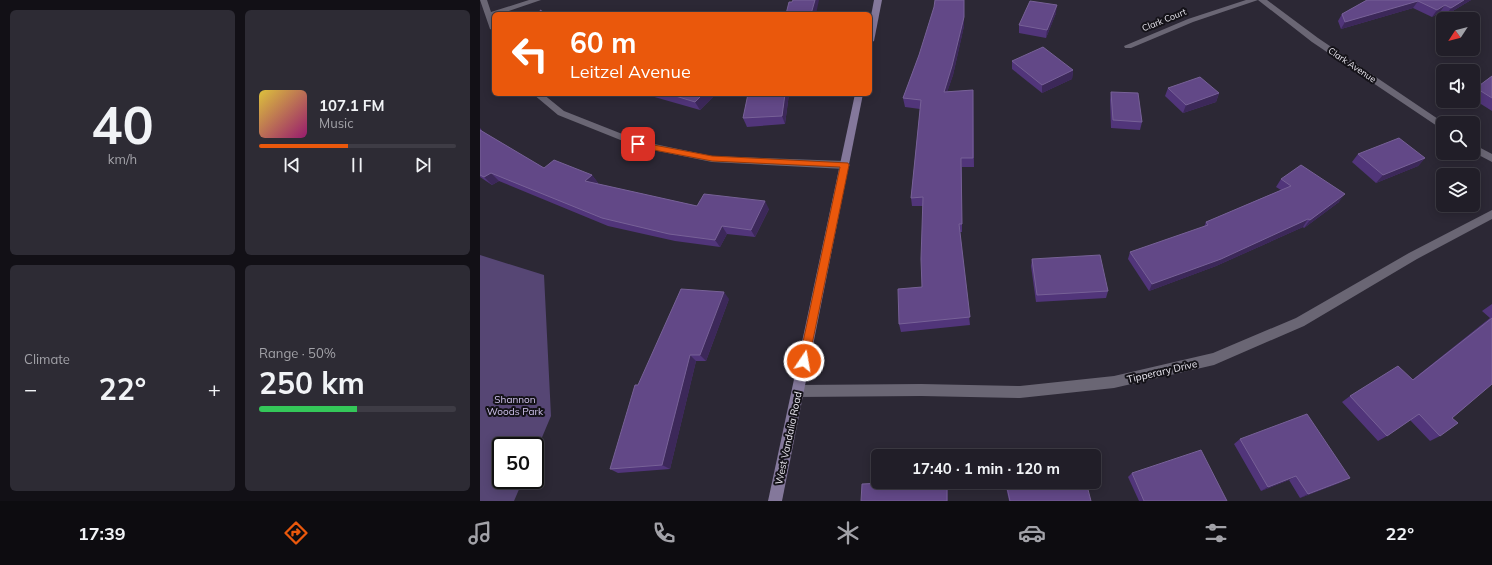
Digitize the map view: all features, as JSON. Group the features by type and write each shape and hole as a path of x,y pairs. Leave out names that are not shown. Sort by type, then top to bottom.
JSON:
{"main road":[{"path":"872,31 878,0"},
{"name":"West Vandalia Road","path":"775,501 859,96"}],"street":[{"path":"483,0 492,24"},
{"path":"499,12 537,0"},
{"name":"Clark Court","path":"1128,46 1184,22 1225,7 1255,0"},
{"name":"Clark Avenue","path":"1262,0 1315,40 1436,122"},
{"path":"540,96 561,113 638,144 712,158 845,165"},
{"path":"1480,151 1492,159"},
{"name":"Tipperary Drive","path":"798,391 921,390 1020,392 1114,382 1214,359 1300,322 1413,256 1492,214"}],"green space":[{"name":"Shannon Woods Park","path":"480,255 544,275 551,416 542,437 492,437 492,489 519,489 514,501 480,501"}],"building":[{"path":"793,0 815,0 812,12 786,12 789,2 792,2"},
{"path":"935,0 964,0 964,17 944,92 973,90 973,158 961,158 962,224 959,224 970,317 899,324 898,289 922,287 921,259 923,197 911,198 921,100 903,98 919,55"},
{"path":"1367,0 1464,0 1451,8 1445,5 1437,10 1418,1 1345,22 1342,14"},
{"path":"1030,1 1057,5 1047,30 1019,25"},
{"path":"1043,47 1073,70 1042,85 1012,61"},
{"path":"1492,76 1492,98 1480,90 1480,85"},
{"path":"1200,77 1219,93 1186,105 1168,88"},
{"path":"1111,92 1138,93 1142,122 1113,120"},
{"path":"676,96 701,96 695,102"},
{"path":"748,96 785,96 782,116 743,118"},
{"path":"480,130 544,168 554,160 592,175 585,181 697,206 704,194 765,201 751,230 722,226 715,240 669,234 602,218 491,173 484,177 480,175"},
{"path":"1399,138 1425,158 1383,175 1358,154"},
{"path":"1301,165 1345,194 1310,220 1308,219 1221,259 1152,284 1130,252 1208,225 1206,222 1291,186 1281,179"},
{"path":"1100,255 1108,291 1037,295 1032,259"},
{"path":"681,289 724,292 700,355 690,355 662,465 610,469 635,385 638,385"},
{"path":"1492,318 1492,384 1452,418 1458,423 1440,436 1419,414 1387,436 1350,396 1398,366 1413,380"},
{"path":"1307,414 1350,478 1308,494 1296,476 1268,487 1240,439"},
{"path":"1201,450 1227,501 1144,501 1132,473"},
{"path":"862,484 871,484 871,489 947,489 947,501 861,501"},
{"path":"1007,489 1088,489 1091,501 1010,501"}],"route":[{"path":"638,144 712,158 845,165 804,361"}]}
